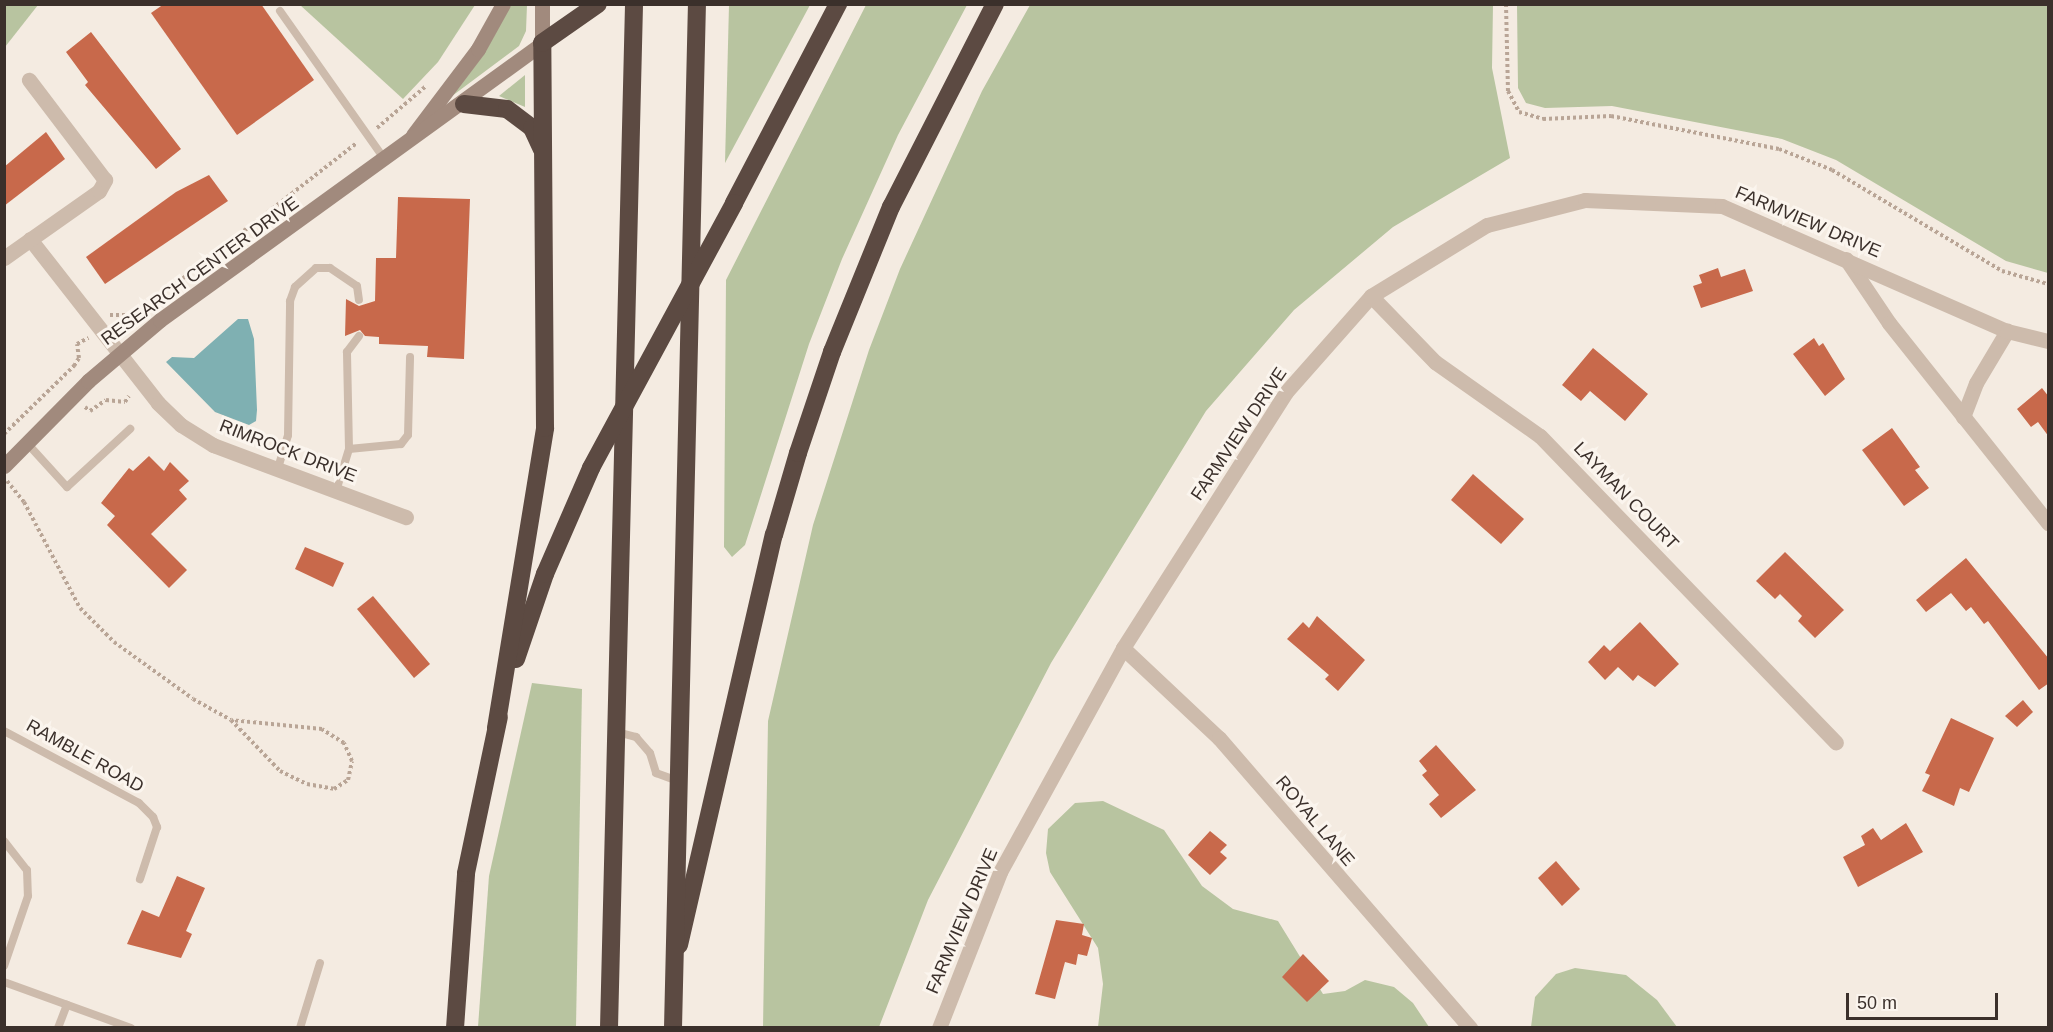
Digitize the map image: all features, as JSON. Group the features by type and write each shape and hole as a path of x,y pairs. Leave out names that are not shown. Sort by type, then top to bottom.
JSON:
{"highway":[{"path":"609,1028 634,4"},
{"path":"673,1028 697,4"},
{"path":"496,728 528,620 591,468 838,4"},
{"path":"674,957 687,926 774,535 809,419 891,207 995,4"},
{"path":"455,1028 466,873 496,728 545,428 542,43 595,7"},
{"path":"464,104 507,110 531,128 544,153"}],"main road":[{"name":"RESEARCH CENTER DRIVE","path":"405,146 478,49 503,4"},
{"path":"542,4 542,43"},
{"name":"RESEARCH CENTER DRIVE","path":"4,466 119,353 464,104 542,43"}],"street":[{"path":"4,258 99,191 105,180 29,80"},
{"name":"FARMVIEW DRIVE","path":"939,1028 1000,872 1123,648 1286,392 1371,296 1487,225 1585,200 1722,206 1845,257 2007,331 2049,341"},
{"name":"RIMROCK DRIVE","path":"30,239 119,353 181,425 213,445 406,517"},
{"path":"1845,257 1963,417 2049,523"},
{"name":"LAYMAN COURT","path":"1371,296 1435,362 1540,436 1836,743"},
{"path":"1963,417 1976,383 2007,331"},
{"name":"ROYAL LANE","path":"1123,648 1219,738 1470,1028"}],"lane":[{"path":"280,11 386,160"},
{"path":"278,468 288,435 290,301 295,287 316,267 330,268 357,286 359,300"},
{"path":"336,491 349,449 347,352 359,336"},
{"path":"349,449 401,444 408,435 410,357"},
{"path":"26,442 67,487 130,429"},
{"name":"RAMBLE ROAD","path":"4,731 139,803 153,817 157,827 140,879"},
{"path":"616,732 636,737 650,753 656,773 679,781"},
{"path":"4,841 27,870 28,896 4,966"},
{"path":"300,1028 320,963"},
{"path":"4,982 126,1027"},
{"path":"58,1028 67,1005"}],"path":[{"path":"1506,4 1508,91 1519,112 1543,119 1611,116 1779,149 1832,170 2002,271 2049,284"},
{"path":"380,126 433,80"},
{"path":"170,289 358,142"},
{"path":"108,318 112,312 126,316 149,304"},
{"path":"4,434 74,366 79,358 77,344 85,341"},
{"path":"90,411 106,400 125,402 129,396"},
{"path":"4,478 24,502 80,608 138,661 231,720 280,771 307,784 334,789 348,780 352,761 345,743 322,729 231,720"}],"green space":[{"path":"4,5 38,5 5,47"},
{"path":"300,5 475,5 438,62 403,99"},
{"path":"511,5 527,5 526,31 519,46 452,96 484,54"},
{"path":"729,5 810,5 725,163"},
{"path":"866,5 967,5 898,135 842,259 809,344 745,545 732,557 724,547 726,280"},
{"path":"1030,5 1493,5 1492,68 1510,158 1393,227 1294,310 1206,411 1051,663 928,900 879,1027 763,1027 768,721 813,525 869,350 900,269 982,91"},
{"path":"1517,5 2048,5 2048,273 2006,261 1836,160 1782,139 1612,106 1545,108 1526,103 1518,88"},
{"path":"525,75 525,107 499,96"},
{"path":"532,683 582,689 576,1027 478,1027 489,876"},
{"path":"1103,801 1164,830 1202,886 1233,909 1278,921 1323,994 1345,991 1365,980 1394,987 1413,1003 1429,1027 1098,1027 1103,984 1098,948 1050,872 1046,853 1048,829 1075,803"},
{"path":"1575,968 1626,975 1657,1000 1677,1027 1531,1027 1535,997 1556,974"}],"water":[{"path":"238,319 248,319 254,339 257,410 256,421 249,425 215,412 166,362 172,357 194,358"}],"building":[{"path":"164,4 261,4 314,80 237,135 151,13"},
{"path":"91,32 181,149 156,169 85,85 88,82 66,52"},
{"path":"46,132 65,159 4,206 4,167"},
{"path":"209,175 228,201 105,284 86,257 176,192"},
{"path":"398,197 470,199 464,359 427,357 428,346 379,344 379,337 365,336 360,330 345,336 346,299 359,306 375,301 376,258 396,258"},
{"path":"1718,268 1721,277 1745,269 1753,291 1701,308 1693,286 1702,283 1699,275"},
{"path":"1814,338 1819,346 1823,343 1845,379 1825,396 1793,354"},
{"path":"1593,348 1648,394 1625,421 1590,391 1581,401 1562,385"},
{"path":"2042,388 2049,397 2049,437 2038,422 2031,427 2017,409"},
{"path":"1892,428 1920,467 1915,470 1929,488 1904,506 1862,450"},
{"path":"149,456 164,471 170,462 189,481 179,490 187,499 151,534 187,570 169,588 107,525 115,516 101,503 129,468 133,471"},
{"path":"1473,474 1524,519 1501,544 1451,500"},
{"path":"305,547 344,563 333,587 295,569"},
{"path":"1785,552 1844,610 1815,638 1798,621 1802,616 1780,594 1775,599 1756,581"},
{"path":"1966,558 2049,659 2049,683 2039,690 1988,621 1984,624 1971,607 1966,611 1951,593 1926,612 1916,600"},
{"path":"373,596 430,664 414,678 357,609"},
{"path":"1317,616 1365,660 1338,691 1325,679 1329,675 1287,639 1303,622 1309,628"},
{"path":"1640,622 1679,664 1655,687 1638,675 1633,681 1618,667 1605,680 1588,662 1604,645 1610,651"},
{"path":"2023,700 2033,712 2017,727 2005,716"},
{"path":"1951,718 1994,738 1969,792 1960,788 1954,806 1922,791 1930,775 1925,773"},
{"path":"1436,745 1476,790 1441,818 1429,804 1439,795 1422,775 1427,771 1419,761"},
{"path":"1906,823 1923,852 1858,887 1843,857 1865,845 1861,836 1873,828 1881,840"},
{"path":"1210,831 1227,845 1220,852 1227,858 1210,875 1188,855"},
{"path":"1556,861 1580,889 1562,906 1538,878"},
{"path":"177,876 205,888 186,931 192,934 181,958 127,944 142,910 159,917"},
{"path":"1056,920 1084,924 1082,935 1092,938 1087,956 1078,954 1076,965 1065,962 1055,999 1035,994"},
{"path":"1303,954 1329,981 1307,1002 1282,977"}]}
